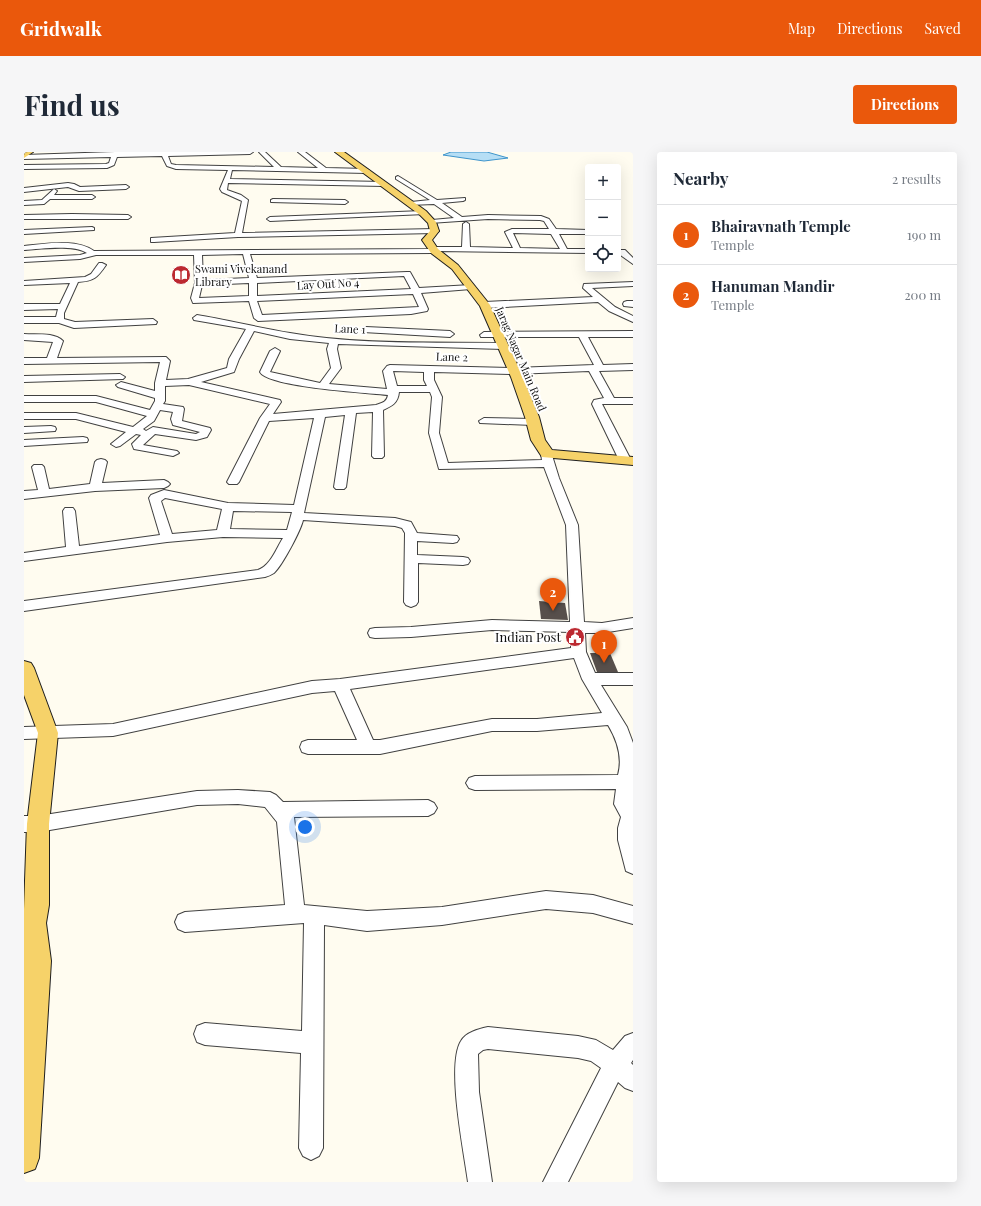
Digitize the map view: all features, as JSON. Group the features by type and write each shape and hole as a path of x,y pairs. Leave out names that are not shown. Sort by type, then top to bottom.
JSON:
{"main road":[{"path":"24,156 29,152"},
{"path":"339,152 423,213 433,226 427,240 434,250"},
{"name":"Jarag Nagar Main Road","path":"434,250 455,267 485,305 514,371 534,422 538,440 548,458"},
{"path":"548,458 629,460"},
{"path":"24,668 48,733 31,824 37,905 29,924 38,961 29,1032 24,1158"}],"street":[{"path":"24,152 29,152"},
{"path":"164,154 169,165 172,166 200,160 215,152 250,152"},
{"path":"226,152 244,169"},
{"path":"262,152 277,168"},
{"path":"301,152 324,170"},
{"path":"24,168 107,166 112,164 115,154"},
{"path":"24,156 164,154 200,160 273,192 345,202"},
{"path":"277,168 312,162"},
{"path":"238,235 245,200 239,196 224,191 223,189 229,174 244,169 277,168 367,171"},
{"path":"229,174 352,176 358,178 357,184"},
{"path":"398,178 425,194 463,221 466,249"},
{"path":"273,192 324,184 412,187"},
{"path":"324,184 363,216"},
{"path":"24,190 72,185 79,189 126,187"},
{"path":"24,203 44,202 58,186"},
{"path":"267,235 273,192"},
{"path":"400,196 439,193"},
{"path":"49,197 93,197"},
{"path":"411,204 435,202 460,197 469,204"},
{"path":"448,199 457,205"},
{"path":"476,208 488,217"},
{"path":"270,219 423,213"},
{"path":"154,240 433,226 463,221 473,216 541,218 547,220 552,232 565,251"},
{"path":"24,217 128,217"},
{"path":"24,232 92,229"},
{"path":"517,249 509,232 529,234 585,232"},
{"path":"214,236 216,252"},
{"path":"24,248 72,246 86,249 94,253"},
{"path":"24,260 76,257 94,253 115,252 369,254 466,249 585,251"},
{"name":"Lay Out No 4","path":"198,252 199,283 195,298 196,301 253,300 471,287"},
{"path":"199,283 253,280 372,273 407,274 424,309 411,311 258,318 253,300 253,280 246,252"},
{"path":"621,252 633,252"},
{"path":"621,253 633,262"},
{"path":"24,283 86,279 94,276 102,265"},
{"path":"60,320 60,313 74,282 73,280"},
{"path":"633,284 598,284 587,286 589,290 612,309 633,319"},
{"path":"485,305 601,299"},
{"path":"542,302 548,313"},
{"path":"24,307 63,306"},
{"path":"330,314 332,324"},
{"name":"Lane 1","path":"197,318 224,322 290,336 334,341 503,346"},
{"path":"24,320 60,320 74,325 153,322"},
{"path":"188,382 231,370 234,359 251,328"},
{"path":"366,330 460,335"},
{"path":"475,335 633,334"},
{"path":"582,335 610,401"},
{"path":"24,337 53,338 58,341 51,360"},
{"path":"322,386 336,368 332,350 334,341"},
{"path":"276,351 265,372 273,377 322,386 393,391 433,389"},
{"path":"24,361 165,361 166,382 161,406 141,432 137,444 138,447 173,453"},
{"name":"Lane 2","path":"393,391 388,371 390,368 514,371 633,367"},
{"path":"429,368 430,380 437,397 434,433 443,467 548,458 572,525 579,652 590,678 622,727 628,752 629,766 625,782 623,804 632,816 627,824 627,834 633,865"},
{"path":"24,379 121,381 161,406"},
{"path":"166,382 188,382 276,402 265,418 233,482"},
{"path":"265,418 378,408 390,403 393,398 393,391"},
{"path":"24,400 96,399 161,406 179,410 176,419 177,423 204,429 206,432 203,436 196,438 153,430 141,432 116,444"},
{"path":"629,460 598,402 633,401"},
{"path":"378,408 378,456"},
{"path":"340,487 351,410"},
{"path":"24,606 260,574 268,571 273,566 292,534 304,492 320,414"},
{"path":"24,416 76,416 141,432"},
{"path":"484,421 534,422"},
{"path":"24,430 51,429"},
{"path":"24,443 83,440"},
{"path":"47,456 51,441"},
{"path":"95,487 102,462"},
{"path":"38,467 44,492"},
{"path":"24,495 95,487 164,484"},
{"path":"167,538 155,501 155,498 158,496 172,495 228,507 299,512 395,522 409,527 411,537 411,602"},
{"path":"223,533 228,507"},
{"path":"69,511 73,551"},
{"path":"24,557 167,538 223,533 292,534"},
{"path":"411,537 453,539"},
{"path":"411,559 463,561"},
{"path":"375,633 411,632 492,625 602,628 633,623"},
{"path":"24,734 113,730 312,687 340,685 579,652"},
{"path":"590,678 633,679"},
{"path":"340,685 368,746"},
{"path":"308,748 380,746 492,725 622,727"},
{"path":"475,783 594,781 625,782"},
{"path":"31,824 197,798 238,797 270,800 286,819 304,914 313,1043 311,1148"},
{"path":"278,810 428,808"},
{"path":"185,922 304,914 367,921 442,916 546,900 593,904 633,915"},
{"path":"205,1034 313,1043"},
{"path":"480,1182 471,1120 466,1061 467,1051 475,1042 488,1038 578,1047 596,1051 615,1064 633,1080"},
{"path":"554,1182 615,1064 633,1044"}],"water":[{"path":"451,152 487,152 508,158 484,161 443,155"}],"building":[{"path":"539,601 565,603 568,620 541,619"},
{"path":"590,653 610,653 618,672 597,672"}],"place":[{"name":"Swami Vivekanand Library","path":"181,275"},
{"name":"Hanuman Mandir","path":"553,611"},
{"name":"Indian Post","path":"575,637"},
{"name":"Bhairavnath Temple","path":"604,663"}]}
